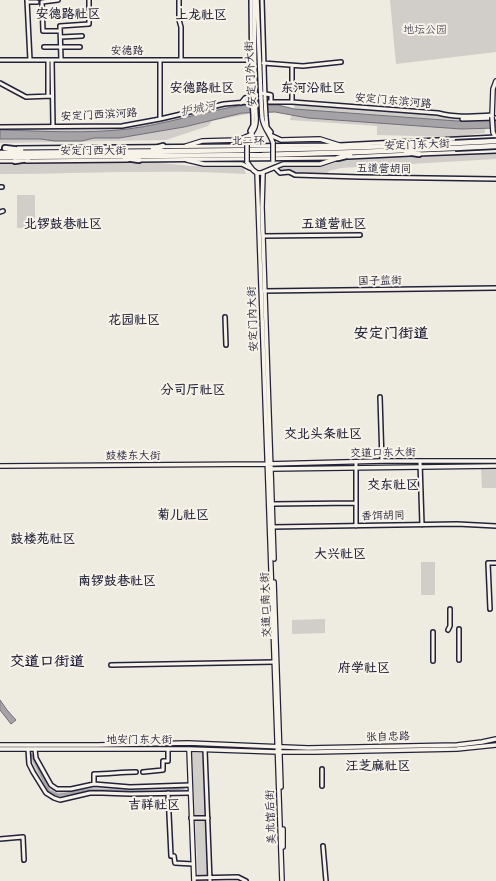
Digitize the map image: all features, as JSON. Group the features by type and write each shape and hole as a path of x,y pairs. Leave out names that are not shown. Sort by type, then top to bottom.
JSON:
{"highway":[{"name":"北二环","path":"0,157 41,154 144,151 392,150 455,146 496,138"},
{"path":"339,145 359,150"},
{"path":"144,151 163,146"},
{"name":"北二环","path":"0,152 113,156 496,146"},
{"path":"3,148 41,154"},
{"path":"338,158 359,150"},
{"path":"392,150 419,154"},
{"path":"16,161 41,154"},
{"path":"113,156 139,160"}],"main road":[{"name":"安定门外大街","path":"253,170 248,162 247,143 248,138 255,128 253,98 254,0"},
{"name":"安定门外大街","path":"257,0 259,63 263,93 264,128 271,133 273,143 273,161 270,169"},
{"path":"496,81 493,90 493,132 496,138"},
{"path":"186,146 202,141 239,140 251,133"},
{"path":"271,133 281,140 320,139 339,145"},
{"path":"187,160 204,164 242,164 257,173 263,173 283,164 320,164 338,158"},
{"name":"安定门内大街","path":"257,173 269,466"},
{"name":"安定门内大街","path":"263,173 263,291"},
{"name":"交道口东大街","path":"269,466 382,461 496,461"},
{"name":"鼓楼东大街","path":"0,466 269,466"},
{"name":"交道口东大街","path":"269,466 356,468 496,466"},
{"name":"交道口南大街","path":"269,466 272,527"},
{"name":"交道口南大街","path":"269,466 279,746"},
{"name":"张自忠路","path":"279,746 282,748 308,748 457,745 496,739"},
{"name":"地安门东大街","path":"0,745 188,743 279,746"},
{"name":"张自忠路","path":"279,752 457,749 496,745"},
{"name":"美术馆后街","path":"279,746 283,881"},
{"name":"地安门东大街","path":"0,749 188,749 279,752"},
{"path":"188,749 194,880"}],"street":[{"path":"30,60 27,1 42,2 58,0"},
{"path":"61,60 60,26 89,24 89,0"},
{"path":"179,0 181,60"},
{"path":"251,0 253,60"},
{"path":"262,0 264,63 263,93 271,95 271,102"},
{"path":"42,2 43,31 60,31"},
{"path":"61,37 82,36"},
{"path":"44,47 80,46"},
{"name":"安德路","path":"0,60 253,60"},
{"path":"50,60 50,96 53,126"},
{"path":"160,60 160,119"},
{"path":"259,63 303,66 341,62"},
{"path":"292,66 292,102"},
{"path":"0,83 26,97 50,96"},
{"path":"241,103 245,98 253,98"},
{"name":"安定门西滨河路","path":"0,127 122,126 224,104 292,102"},
{"name":"安定门东滨河路","path":"292,102 438,113 450,116 493,117"},
{"path":"459,138 460,152"},
{"name":"安定门东大街","path":"186,146 339,145 459,138 496,138"},
{"name":"安定门西大街","path":"3,148 186,146"},
{"name":"安定门东大街","path":"187,160 204,158 338,158 496,151"},
{"name":"安定门西大街","path":"0,161 187,160"},
{"name":"五道营胡同","path":"275,168 280,173 289,172 295,175 368,178 496,179"},
{"path":"263,236 360,235"},
{"name":"国子监街","path":"263,291 496,288"},
{"path":"225,317 226,345"},
{"path":"380,396 382,461"},
{"path":"420,462 422,525"},
{"path":"356,463 356,526"},
{"path":"272,504 356,503"},
{"name":"香饵胡同","path":"272,527 457,524 496,526"},
{"path":"490,609 488,563 496,563"},
{"path":"448,630 450,626 450,609"},
{"path":"459,629 459,660"},
{"path":"433,632 433,661"},
{"path":"111,666 276,662"},
{"path":"188,743 188,749"},
{"path":"28,749 29,764 46,793 54,798 63,799 102,792 130,794 190,793"},
{"path":"35,749 36,758 51,785 57,789 94,784 130,787 190,785"},
{"path":"143,772 162,770 163,761 168,761 168,749"},
{"path":"205,750 210,879"},
{"path":"322,769 322,786"},
{"path":"94,784 94,774 136,772"},
{"path":"130,787 130,794"},
{"path":"62,789 63,799"},
{"path":"168,793 171,856 174,856 175,863 193,864"},
{"path":"191,818 208,818"},
{"path":"0,839 23,837 24,860"},
{"path":"323,846 326,881"},
{"path":"194,880 238,877 246,881"}],"green space":[{"name":"地坛公园","path":"390,0 496,0 496,52 396,64"},
{"path":"248,104 248,114 212,121 208,126 166,140 0,143 0,129 112,128 143,124 233,105"},
{"path":"295,105 435,115 455,119 485,119 485,133 455,137 377,135 377,126 290,120"},
{"path":"496,152 496,159 341,168 329,171 327,175 295,175 289,171 280,171 281,167 283,166 320,165 338,159"},
{"path":"0,163 161,163 191,166 243,166 246,174 154,172 0,174"},
{"path":"17,195 35,195 35,228 17,228"},
{"path":"481,469 496,469 496,488 482,488"},
{"path":"421,562 435,562 435,595 421,595"},
{"path":"325,619 325,633 292,634 292,620"},
{"path":"192,753 203,753 208,881 198,881"},
{"path":"30,754 34,754 52,787 65,790 96,786 125,788 186,787 186,792 80,794 60,798 54,797 47,794 43,789 30,764"}],"shaded area":[{"path":"244,105 278,105 294,109 457,121 496,120 496,128 461,129 308,118 275,112 242,113 184,127 119,138 94,138 82,141 0,139 0,130 80,132 112,131 157,124"},
{"path":"0,700 16,720 11,724 0,710"}],"waterway":[{"path":"31,754 49,791 58,795 91,790 157,792 183,788"}],"district":[{"name":"安德路社区","path":"68,14"},
{"name":"上龙社区","path":"201,15"},
{"name":"安德路社区","path":"202,88"},
{"name":"东河沿社区","path":"313,88"},
{"name":"北锣鼓巷社区","path":"63,224"},
{"name":"五道营社区","path":"334,224"},
{"name":"花园社区","path":"134,320"},
{"name":"安定门街道","path":"391,334"},
{"name":"分司厅社区","path":"193,390"},
{"name":"交北头条社区","path":"323,434"},
{"name":"交东社区","path":"393,485"},
{"name":"菊儿社区","path":"183,515"},
{"name":"鼓楼苑社区","path":"43,539"},
{"name":"大兴社区","path":"340,554"},
{"name":"南锣鼓巷社区","path":"117,581"},
{"name":"交道口街道","path":"47,662"},
{"name":"府学社区","path":"364,668"},
{"name":"汪芝麻社区","path":"378,766"},
{"name":"吉祥社区","path":"154,805"}],"water label":[{"name":"护城河","path":"198,109"}]}
